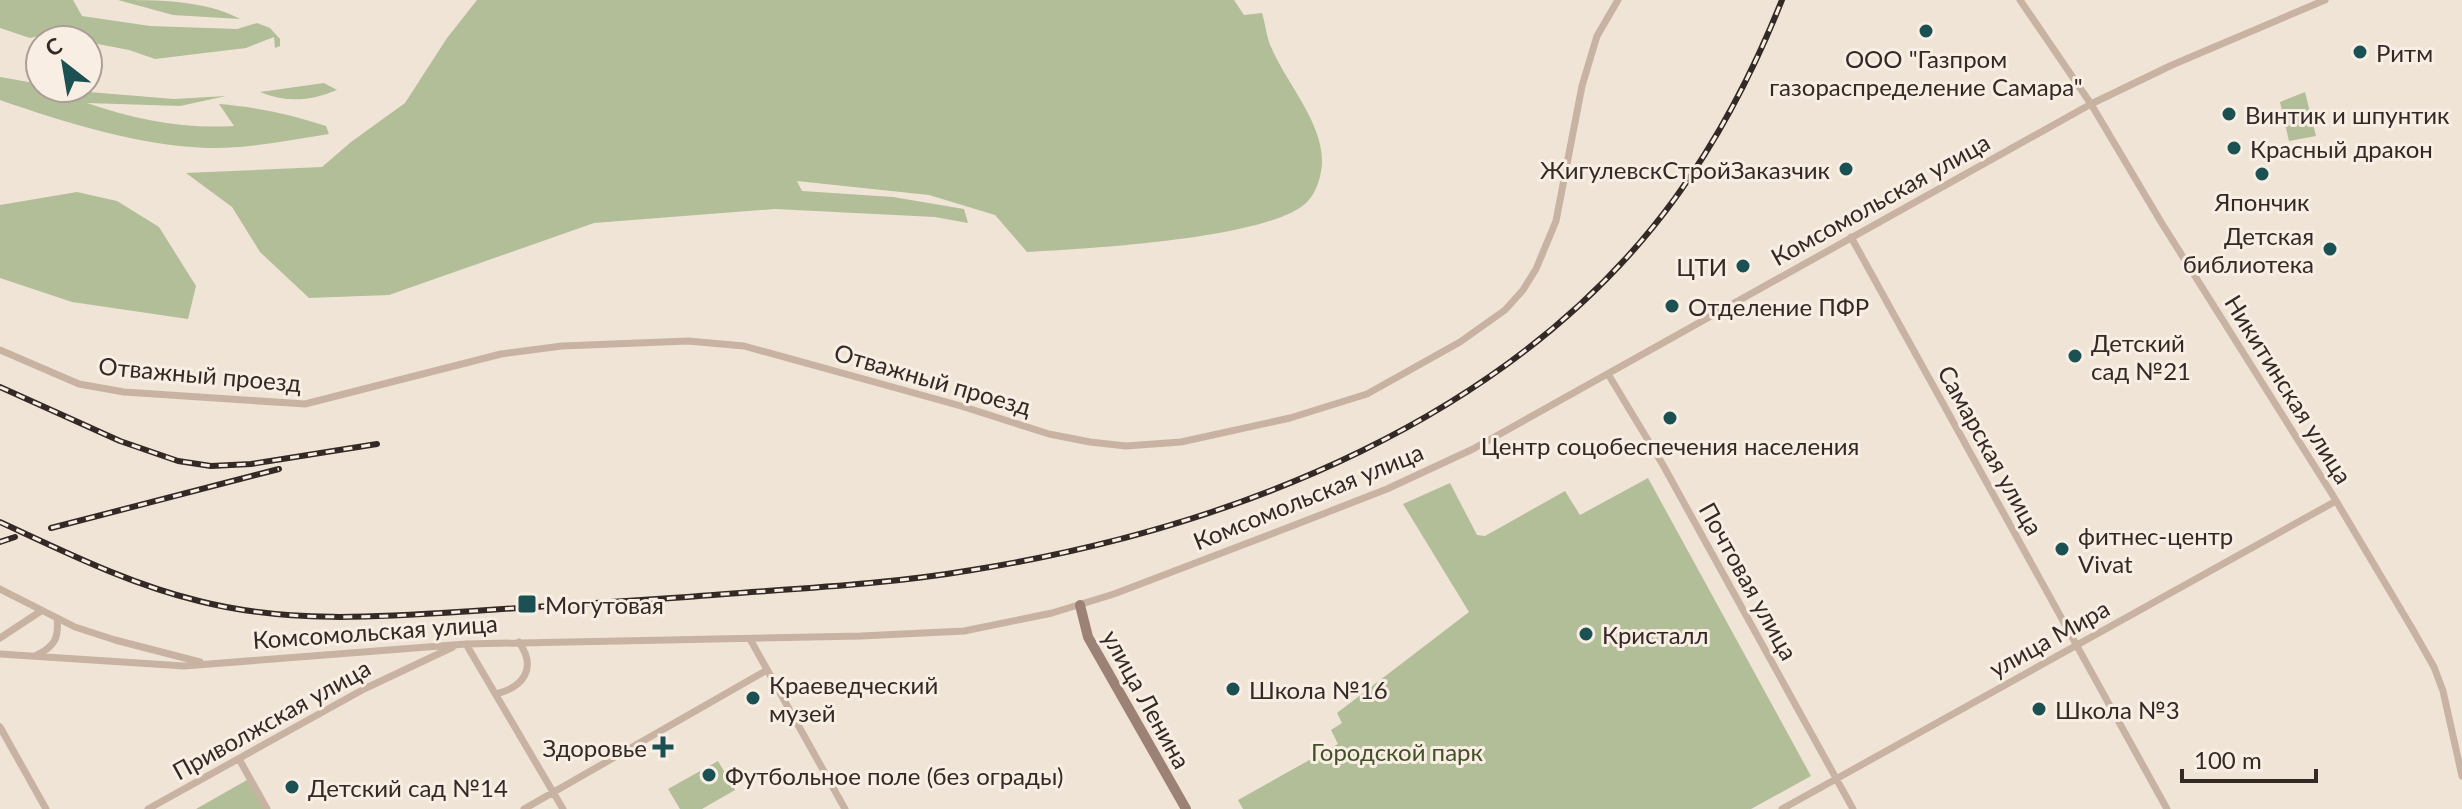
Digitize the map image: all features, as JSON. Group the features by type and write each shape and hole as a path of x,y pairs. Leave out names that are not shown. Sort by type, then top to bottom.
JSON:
{"street":[{"name":"Отважный проезд","path":"0,350 79,384 124,392 305,404 501,354 562,346 688,341 744,346 961,406 1049,434 1126,446 1181,442 1290,418 1367,394 1460,342 1505,310 1536,269 1556,221 1582,86 1597,36 1618,0"},
{"name":"Никитинская улица","path":"2020,0 2091,104 2209,300 2336,501 2434,667 2443,691 2462,776"},
{"name":"Комсомольская улица","path":"0,654 184,666 202,662 466,644 750,639 964,631 1080,605 1265,537 1424,473 1608,374 2091,104 2172,65 2325,0"},
{"name":"Самарская улица","path":"1851,237 2167,809"},
{"name":"Почтовая улица","path":"1608,374 1663,465 1853,809"},
{"name":"улица Мира","path":"1782,809 2336,501"},
{"path":"0,589 41,611 115,640 202,662"},
{"name":"улица Ленина","path":"1080,605 1088,637 1186,809"},
{"path":"0,638 41,611"},
{"path":"35,656 50,648 59,636 57,618"},
{"path":"750,639 845,809"},
{"path":"496,694 511,690 528,667 526,652 519,642"},
{"path":"466,644 563,809"},
{"name":"Приволжская улица","path":"148,809 364,689 457,645"},
{"path":"524,809 767,670"},
{"path":"0,727 46,809"},
{"path":"239,759 267,809"}],"green space":[{"path":"0,0 73,0 82,16 150,26 237,29 257,23 270,28 280,39 280,46 275,48 274,37 246,48 155,59 104,45 104,24 24,24 24,36 0,28"},
{"path":"118,0 197,5 240,19 173,15"},
{"path":"477,0 1234,0 1244,15 1262,13 1275,56 1317,133 1321,148 1320,174 1315,190 1306,203 1285,215 1254,225 1174,240 1027,252 995,215 929,195 797,181 802,191 893,197 964,209 968,223 935,217 775,209 594,223 389,295 309,298 260,252 232,207 186,173 322,167 405,103 447,38"},
{"path":"0,77 24,81 24,104 90,104 160,122 234,126 219,104 286,115 326,126 329,134 223,148 182,146 129,138 0,100"},
{"path":"324,83 337,90 298,99 279,98 260,92"},
{"path":"2305,92 2316,136 2289,141 2280,102"},
{"path":"104,93 174,99 226,96 180,106 104,104"},
{"path":"77,192 117,201 159,227 196,286 188,319 72,302 0,278 0,205"},
{"name":"Кристалл","path":"1648,478 1811,776 1751,809 1243,809 1238,800 1338,744 1331,730 1342,723 1337,713 1469,612 1403,504 1450,483 1477,535 1485,536 1565,491 1580,515"},
{"name":"Футбольное поле (без ограды)","path":"718,761 735,790 702,809 680,809 668,789"},
{"path":"247,780 264,809 196,809"}],"railway":[{"path":"0,522 98,566 173,594 267,613 336,617 634,601 901,580 1071,551 1169,525 1267,492 1362,451 1451,402 1535,343 1610,275 1676,197 1735,102 1782,0"},
{"path":"0,387 120,441 178,461 211,466 251,464 377,444"},
{"path":"51,528 279,469"},
{"path":"0,542 15,537"}],"place":[{"name":"ООО \"Газпром газораспределение Самара\"","path":"1926,31"},
{"name":"Ритм","path":"2360,52"},
{"name":"Винтик и шпунтик","path":"2229,114"},
{"name":"Красный дракон","path":"2234,148"},
{"name":"ЖигулевскСтройЗаказчик","path":"1846,169"},
{"name":"Япончик","path":"2262,174"},
{"name":"Детская библиотека","path":"2330,249"},
{"name":"ЦТИ","path":"1743,266"},
{"name":"Отделение ПФР","path":"1672,306"},
{"name":"Детский сад №21","path":"2075,356"},
{"name":"Центр соцобеспечения населения","path":"1670,418"},
{"name":"фитнес-центр Vivat","path":"2062,549"},
{"name":"Могутовая","path":"527,604"},
{"name":"Кристалл","path":"1586,634"},
{"name":"Школа №16","path":"1233,689"},
{"name":"Краеведческий музей","path":"753,698"},
{"name":"Школа №3","path":"2039,709"},
{"name":"Здоровье","path":"663,747"},
{"name":"Футбольное поле (без ограды)","path":"709,775"},
{"name":"Детский сад №14","path":"292,787"}],"park label":[{"name":"Городской парк","path":"1397,751"}]}
